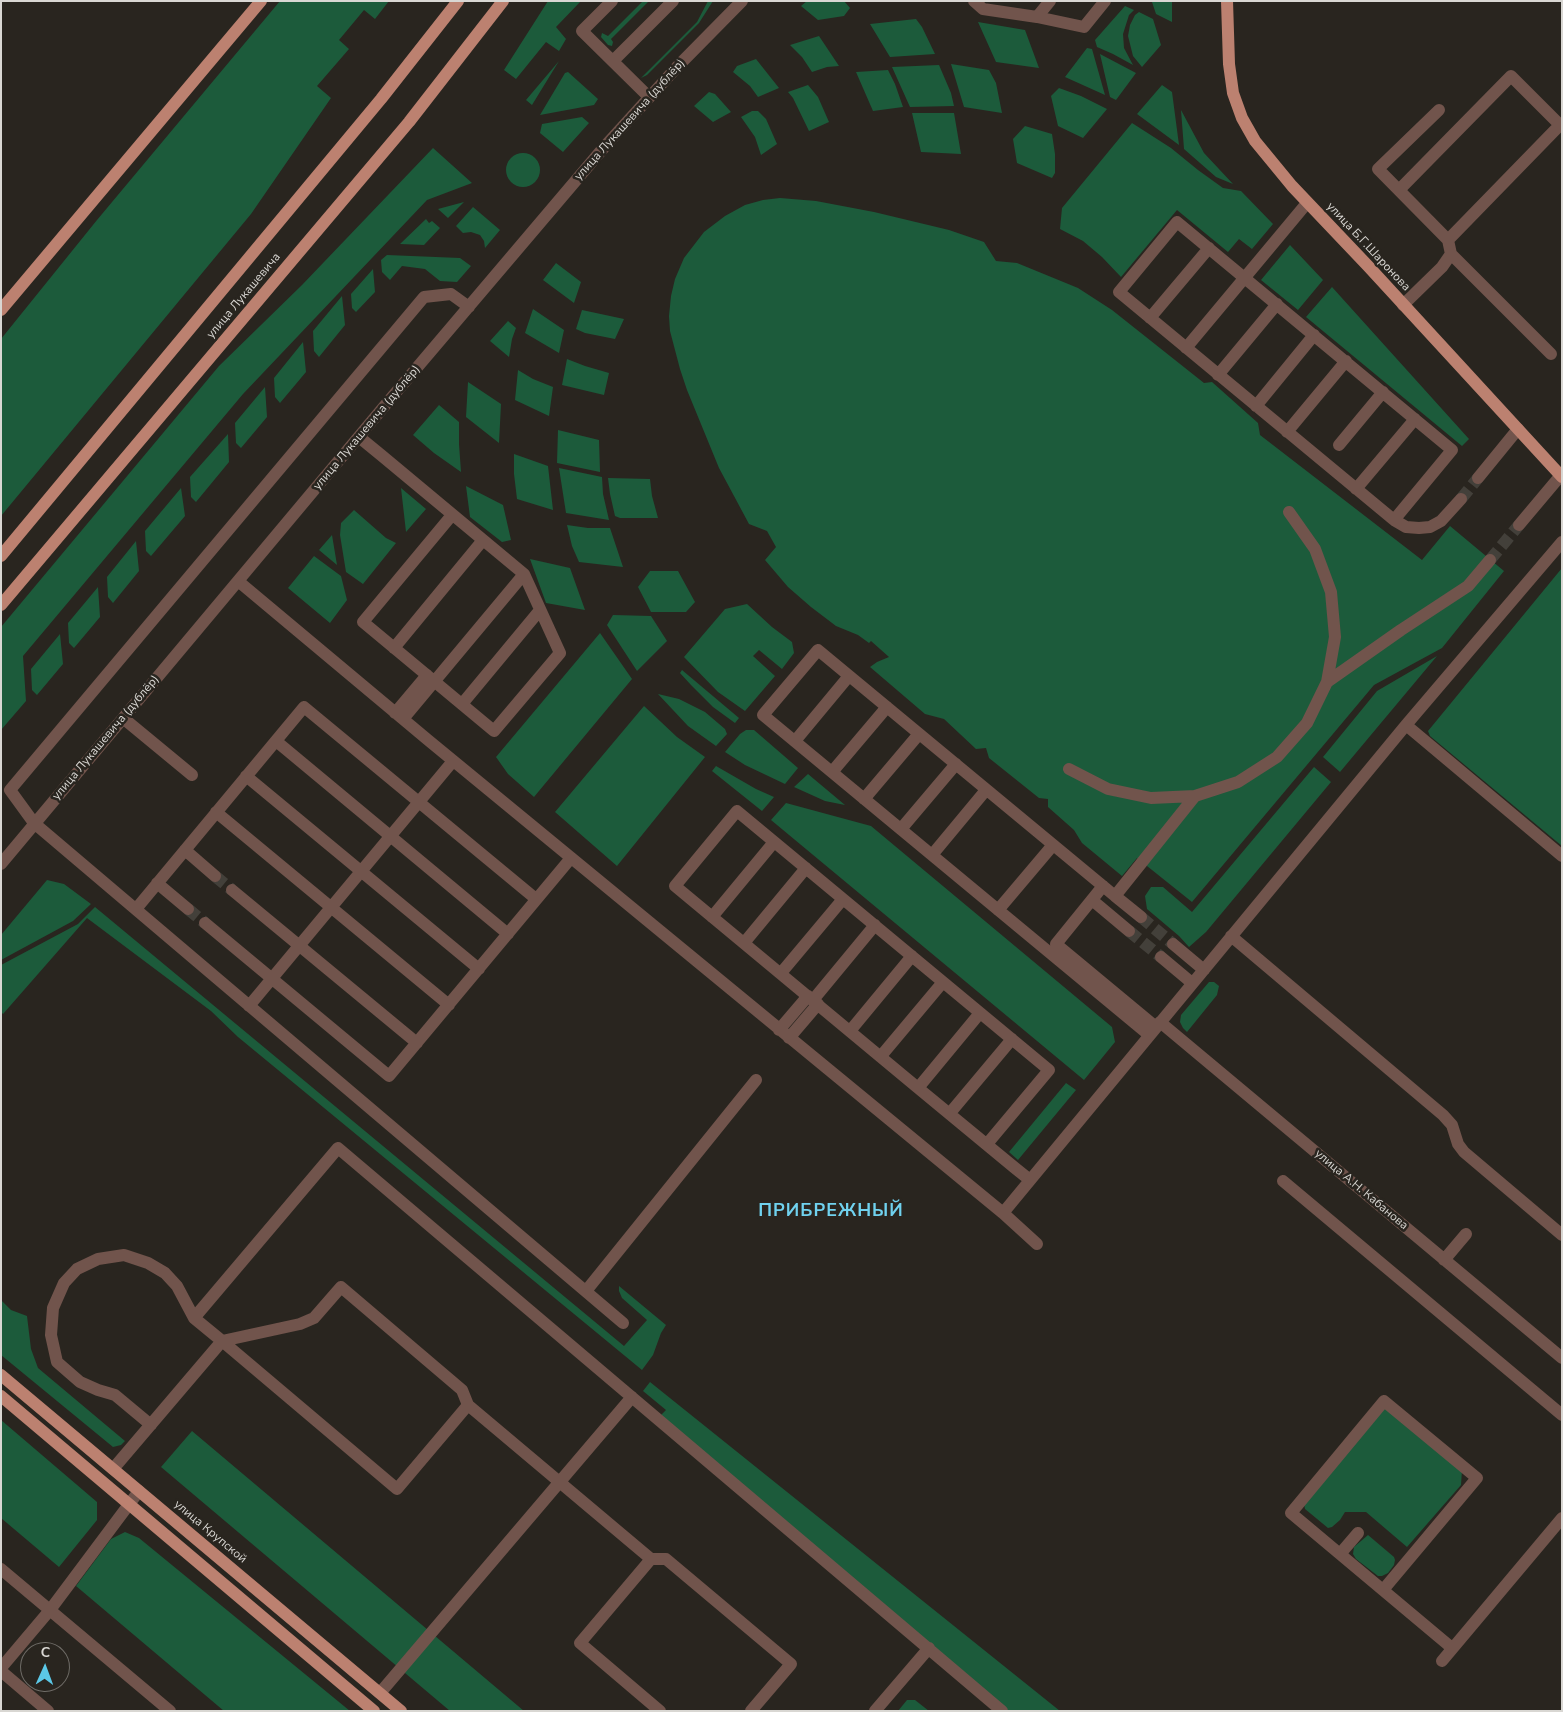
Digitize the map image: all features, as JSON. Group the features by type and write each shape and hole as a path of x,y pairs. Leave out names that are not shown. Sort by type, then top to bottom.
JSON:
{"main road":[{"path":"1,310 261,1"},
{"name":"улица Лукашевича","path":"4,552 375,106 458,1"},
{"name":"улица Лукашевича","path":"1,605 409,122 503,1"},
{"name":"улица Б.Г.Шаронова","path":"1226,1 1229,64 1233,92 1242,118 1255,141 1307,203 1404,305 1561,476"},
{"name":"улица Крупской","path":"1,1375 401,1711"},
{"path":"1,1396 374,1711"}],"street":[{"path":"612,1 582,30 649,97"},
{"path":"613,61 673,1"},
{"name":"улица Лукашевича (дублёр)","path":"1,864 359,437 649,97 742,1"},
{"path":"974,1 983,9 992,5 1084,27 1105,1"},
{"path":"1037,17 1050,1"},
{"path":"1399,190 1511,76 1560,125 1448,240"},
{"path":"1439,110 1378,170 1448,240 1452,254 1551,354"},
{"path":"1186,348 1307,203"},
{"path":"1394,520 1452,450 1177,222 1119,292 1394,520 1406,526 1430,527 1441,521 1461,498"},
{"path":"1150,318 1208,248"},
{"path":"1404,305 1442,268 1452,254"},
{"path":"469,307 452,294 424,297 10,790 34,823 623,1323"},
{"path":"1218,375 1277,304"},
{"path":"1256,406 1314,335"},
{"path":"1287,432 1346,362"},
{"path":"1339,445 1383,392"},
{"path":"1356,489 1415,419"},
{"path":"1478,478 1518,430"},
{"path":"359,437 524,574 560,653 494,731 363,622 452,515"},
{"path":"1519,525 1561,476"},
{"path":"1069,769 1108,789 1151,798 1195,796 1238,782 1276,757 1307,723 1327,682 1335,637 1332,592 1316,549 1289,512"},
{"path":"394,648 483,540"},
{"path":"1003,1213 1406,725 1562,542"},
{"path":"1327,682 1468,586 1490,560"},
{"path":"399,716 430,678 524,574"},
{"path":"238,581 453,761 1003,1213 1037,1244"},
{"path":"462,704 540,610"},
{"path":"1141,917 818,650 763,715 998,910 1155,1028"},
{"path":"795,741 849,676"},
{"path":"136,909 304,707 536,899"},
{"path":"832,772 887,707"},
{"path":"123,718 192,776"},
{"path":"1406,725 1562,856"},
{"path":"864,799 919,734"},
{"path":"276,741 508,934"},
{"path":"249,1006 453,761"},
{"path":"901,829 956,764"},
{"path":"246,776 478,969"},
{"path":"932,855 986,790"},
{"path":"1115,896 1195,796"},
{"path":"987,1144 1049,1070 737,811 675,886 1030,1180"},
{"path":"216,812 449,1005"},
{"path":"712,917 774,842"},
{"path":"998,910 1053,844"},
{"path":"185,850 215,876"},
{"path":"205,923 389,1076 571,858"},
{"path":"744,943 806,868"},
{"path":"157,884 188,909"},
{"path":"1104,886 1056,944 1155,1028"},
{"path":"232,890 417,1043"},
{"path":"781,973 843,899"},
{"path":"1092,900 1129,931"},
{"path":"784,1034 875,925"},
{"path":"1232,936 1444,1115 1452,1125 1458,1144 1464,1152 1562,1235"},
{"path":"1173,944 1204,970"},
{"path":"850,1031 912,956"},
{"path":"1161,958 1192,983"},
{"path":"881,1056 943,982"},
{"path":"918,1088 980,1013"},
{"name":"улица А.Н. Кабанова","path":"1155,1028 1444,1260 1562,1358"},
{"path":"950,1113 1012,1039"},
{"path":"586,1291 756,1080"},
{"path":"194,1318 338,1148 1002,1711"},
{"path":"1283,1182 1562,1415"},
{"path":"1444,1260 1466,1234"},
{"path":"151,1424 115,1395 80,1382 57,1362 51,1336 53,1308 64,1283 77,1269 98,1259 124,1255 148,1263 166,1273 177,1286 194,1318 397,1489 468,1405"},
{"path":"113,1469 222,1341 300,1324 314,1318 341,1287 462,1390 468,1405 559,1482 651,1559 666,1559 791,1664 751,1711"},
{"path":"380,1693 632,1397"},
{"path":"1383,1590 1477,1478 1384,1401 1290,1513 1452,1648"},
{"path":"48,1711 34,1706 1,1669 50,1610 139,1491"},
{"path":"1442,1660 1562,1518"},
{"path":"1340,1554 1358,1533"},
{"path":"651,1559 580,1643 660,1711"},
{"path":"1,1569 170,1711"},
{"path":"875,1711 929,1648"}],"green space":[{"path":"280,1 389,1 375,19 364,10 339,40 349,49 317,86 331,98 251,214 1,516 1,339 97,220"},
{"path":"548,1 581,1 556,27 566,39 559,51 546,42 516,79 504,70"},
{"path":"643,1 649,1 611,39 613,42 612,46 608,45 601,37 602,33 608,36"},
{"path":"708,1 713,1 699,23 647,75 641,78 697,22"},
{"path":"807,1 844,1 850,8 844,16 818,20 801,6"},
{"path":"1172,1 1172,22 1156,14 1152,2"},
{"path":"1125,6 1134,10 1129,15 1123,34 1124,48 1133,65 1097,47 1095,40"},
{"path":"1139,12 1153,19 1161,45 1142,67 1133,56 1128,36 1130,25 1135,15"},
{"path":"916,19 935,54 890,57 870,24"},
{"path":"978,22 1025,30 1039,68 996,62"},
{"path":"819,36 839,66 827,67 812,72 802,57 790,45"},
{"path":"1087,48 1092,49 1105,95 1065,77"},
{"path":"1100,54 1136,73 1116,100 1110,97"},
{"path":"756,59 779,88 758,97 750,86 733,72 737,66"},
{"path":"559,61 532,105 526,100"},
{"path":"951,64 989,70 996,83 1002,113 964,107"},
{"path":"939,65 951,93 954,106 910,107 892,67"},
{"path":"888,70 903,107 873,111 856,72"},
{"path":"568,72 598,99 594,105 540,115 565,73"},
{"path":"808,85 818,97 829,122 809,131 793,98 788,92"},
{"path":"1162,85 1172,92 1179,145 1137,114"},
{"path":"1059,88 1107,109 1083,138 1058,126 1051,96"},
{"path":"709,92 715,94 731,112 713,122 694,106"},
{"path":"1181,110 1204,153 1233,184 1216,177 1184,149"},
{"path":"752,111 758,111 766,119 777,144 761,155 755,137 741,117"},
{"path":"912,113 954,113 961,154 921,152"},
{"path":"582,117 589,123 563,152 540,133 542,124"},
{"path":"1132,123 1171,148 1223,188 1241,191 1273,224 1252,249 1239,239 1228,252 1177,210 1121,277 1083,241 1060,229 1062,208"},
{"path":"1025,126 1052,134 1055,173 1052,178 1017,163 1013,139"},
{"path":"433,148 472,183 427,200 243,394 23,656 26,701 1,730 1,627 219,366 302,285"},
{"path":"523,153 535,158 540,170 535,182 523,187 511,182 506,170 511,158"},
{"path":"780,198 816,201 874,212 949,230 984,242 996,261 1017,263 1078,288 1112,310 1204,383 1212,382 1258,423 1260,435 1422,560 1450,526 1504,571 1442,648 1374,685 1192,902 1137,858 1122,876 1082,843 1074,830 1048,807 1048,799 1039,798 989,758 986,748 976,749 944,719 925,714 870,667 889,657 871,641 869,643 858,635 836,626 811,607 788,587 765,560 776,547 767,531 749,524 719,468 680,369 670,331 669,316 675,279 684,258 704,232 725,216 745,205"},
{"path":"464,202 448,218 438,209"},
{"path":"473,207 500,230 485,248 484,241 480,235 471,232 463,233 456,226"},
{"path":"426,219 429,223 432,221 440,228 424,245 400,244"},
{"path":"1290,245 1323,280 1298,310 1261,280"},
{"path":"387,255 460,258 471,266 457,282 440,281 425,269 402,266 390,280 382,272 381,260"},
{"path":"556,263 581,282 574,303 543,280"},
{"path":"373,269 375,292 356,312 352,308 351,294"},
{"path":"1332,287 1469,439 1462,446 1306,317"},
{"path":"342,296 345,325 319,357 314,351 313,331"},
{"path":"533,309 564,330 559,353 525,333"},
{"path":"582,310 624,319 615,339 585,333 576,329"},
{"path":"508,321 516,328 509,357 490,341"},
{"path":"303,342 306,372 280,403 275,397 274,378"},
{"path":"567,359 609,373 604,395 562,385"},
{"path":"518,370 533,379 553,387 549,416 515,400"},
{"path":"468,382 501,404 499,443 466,417"},
{"path":"265,387 267,417 241,448 236,443 235,423"},
{"path":"439,405 459,422 461,472 413,435"},
{"path":"558,430 599,440 600,472 557,463"},
{"path":"228,434 229,462 196,502 191,497 190,477"},
{"path":"514,454 548,466 553,510 517,499"},
{"path":"559,468 602,477 603,494 609,520 566,513"},
{"path":"608,478 650,479 658,518 620,518 615,516"},
{"path":"466,486 503,505 511,540 502,542 470,517"},
{"path":"181,488 185,516 151,556 146,551 145,531"},
{"path":"401,488 426,509 406,532"},
{"path":"354,510 386,538 396,543 363,584 346,572 340,535 341,523"},
{"path":"567,525 588,528 610,528 623,567 579,562 572,546"},
{"path":"332,535 337,565 319,550"},
{"path":"136,541 139,571 113,603 108,597 107,577"},
{"path":"314,556 341,576 347,600 330,623 288,588"},
{"path":"530,559 570,568 585,610 546,603"},
{"path":"1562,568 1562,846 1430,736 1428,731"},
{"path":"650,571 678,571 695,602 686,612 651,612 638,587"},
{"path":"98,587 100,617 74,648 69,643 68,623"},
{"path":"747,604 792,642 794,653 782,669 759,650 753,656 775,676 745,711 718,692 684,657 725,609"},
{"path":"613,615 651,616 667,641 637,671 607,625"},
{"path":"600,633 632,679 534,797 508,774 496,757"},
{"path":"60,634 63,664 37,695 32,690 31,669"},
{"path":"1437,656 1340,772 1323,757 1377,691"},
{"path":"682,670 739,718 735,723 713,707 691,685 680,673"},
{"path":"658,694 679,699 705,712 725,729 727,734 716,746 688,726"},
{"path":"644,706 677,737 705,757 617,866 555,812"},
{"path":"746,730 754,730 798,768 785,784 745,765 725,752 740,734"},
{"path":"716,766 774,797 762,811 712,771"},
{"path":"1314,767 1331,782 1206,932 1189,947 1147,909 1145,896 1151,887 1163,887 1192,912"},
{"path":"808,774 845,805 825,801 794,787"},
{"path":"786,803 871,826 1112,1027 1115,1042 1084,1080 771,820"},
{"path":"47,880 64,884 91,904 73,921 1,960 1,935"},
{"path":"95,907 624,1346 647,1320 622,1298 619,1286 666,1325 653,1355 642,1370 238,1037 211,1011 87,918 3,1014 1,1012 1,965 78,924"},
{"path":"1209,982 1214,982 1219,986 1217,995 1187,1032 1180,1022 1181,1015"},
{"path":"1066,1083 1076,1090 1018,1160 1009,1152"},
{"path":"1,1300 11,1310 27,1316 31,1349 38,1368 125,1441 121,1445 113,1447 1,1355"},
{"path":"650,1382 1060,1711 1007,1711 660,1416 666,1410 643,1391"},
{"path":"1385,1407 1462,1470 1461,1485 1407,1547 1366,1512 1345,1512 1340,1520 1328,1528 1305,1509 1304,1504"},
{"path":"1,1420 97,1502 97,1520 59,1567 1,1518"},
{"path":"192,1431 524,1711 450,1711 161,1467"},
{"path":"125,1532 139,1538 350,1711 224,1711 76,1586 111,1539"},
{"path":"1368,1535 1394,1557 1394,1565 1388,1573 1382,1576 1378,1576 1356,1559 1353,1554 1354,1547"},
{"path":"907,1700 915,1700 929,1711 898,1711"}],"tunnel":[{"path":"1461,499 1478,478"},
{"path":"1490,560 1519,525"},
{"path":"215,876 232,890"},
{"path":"188,909 205,923"},
{"path":"1141,917 1173,944"},
{"path":"1129,931 1161,957"}],"district":[{"name":"ПРИБРЕЖНЫЙ","path":"831,1212"}]}
